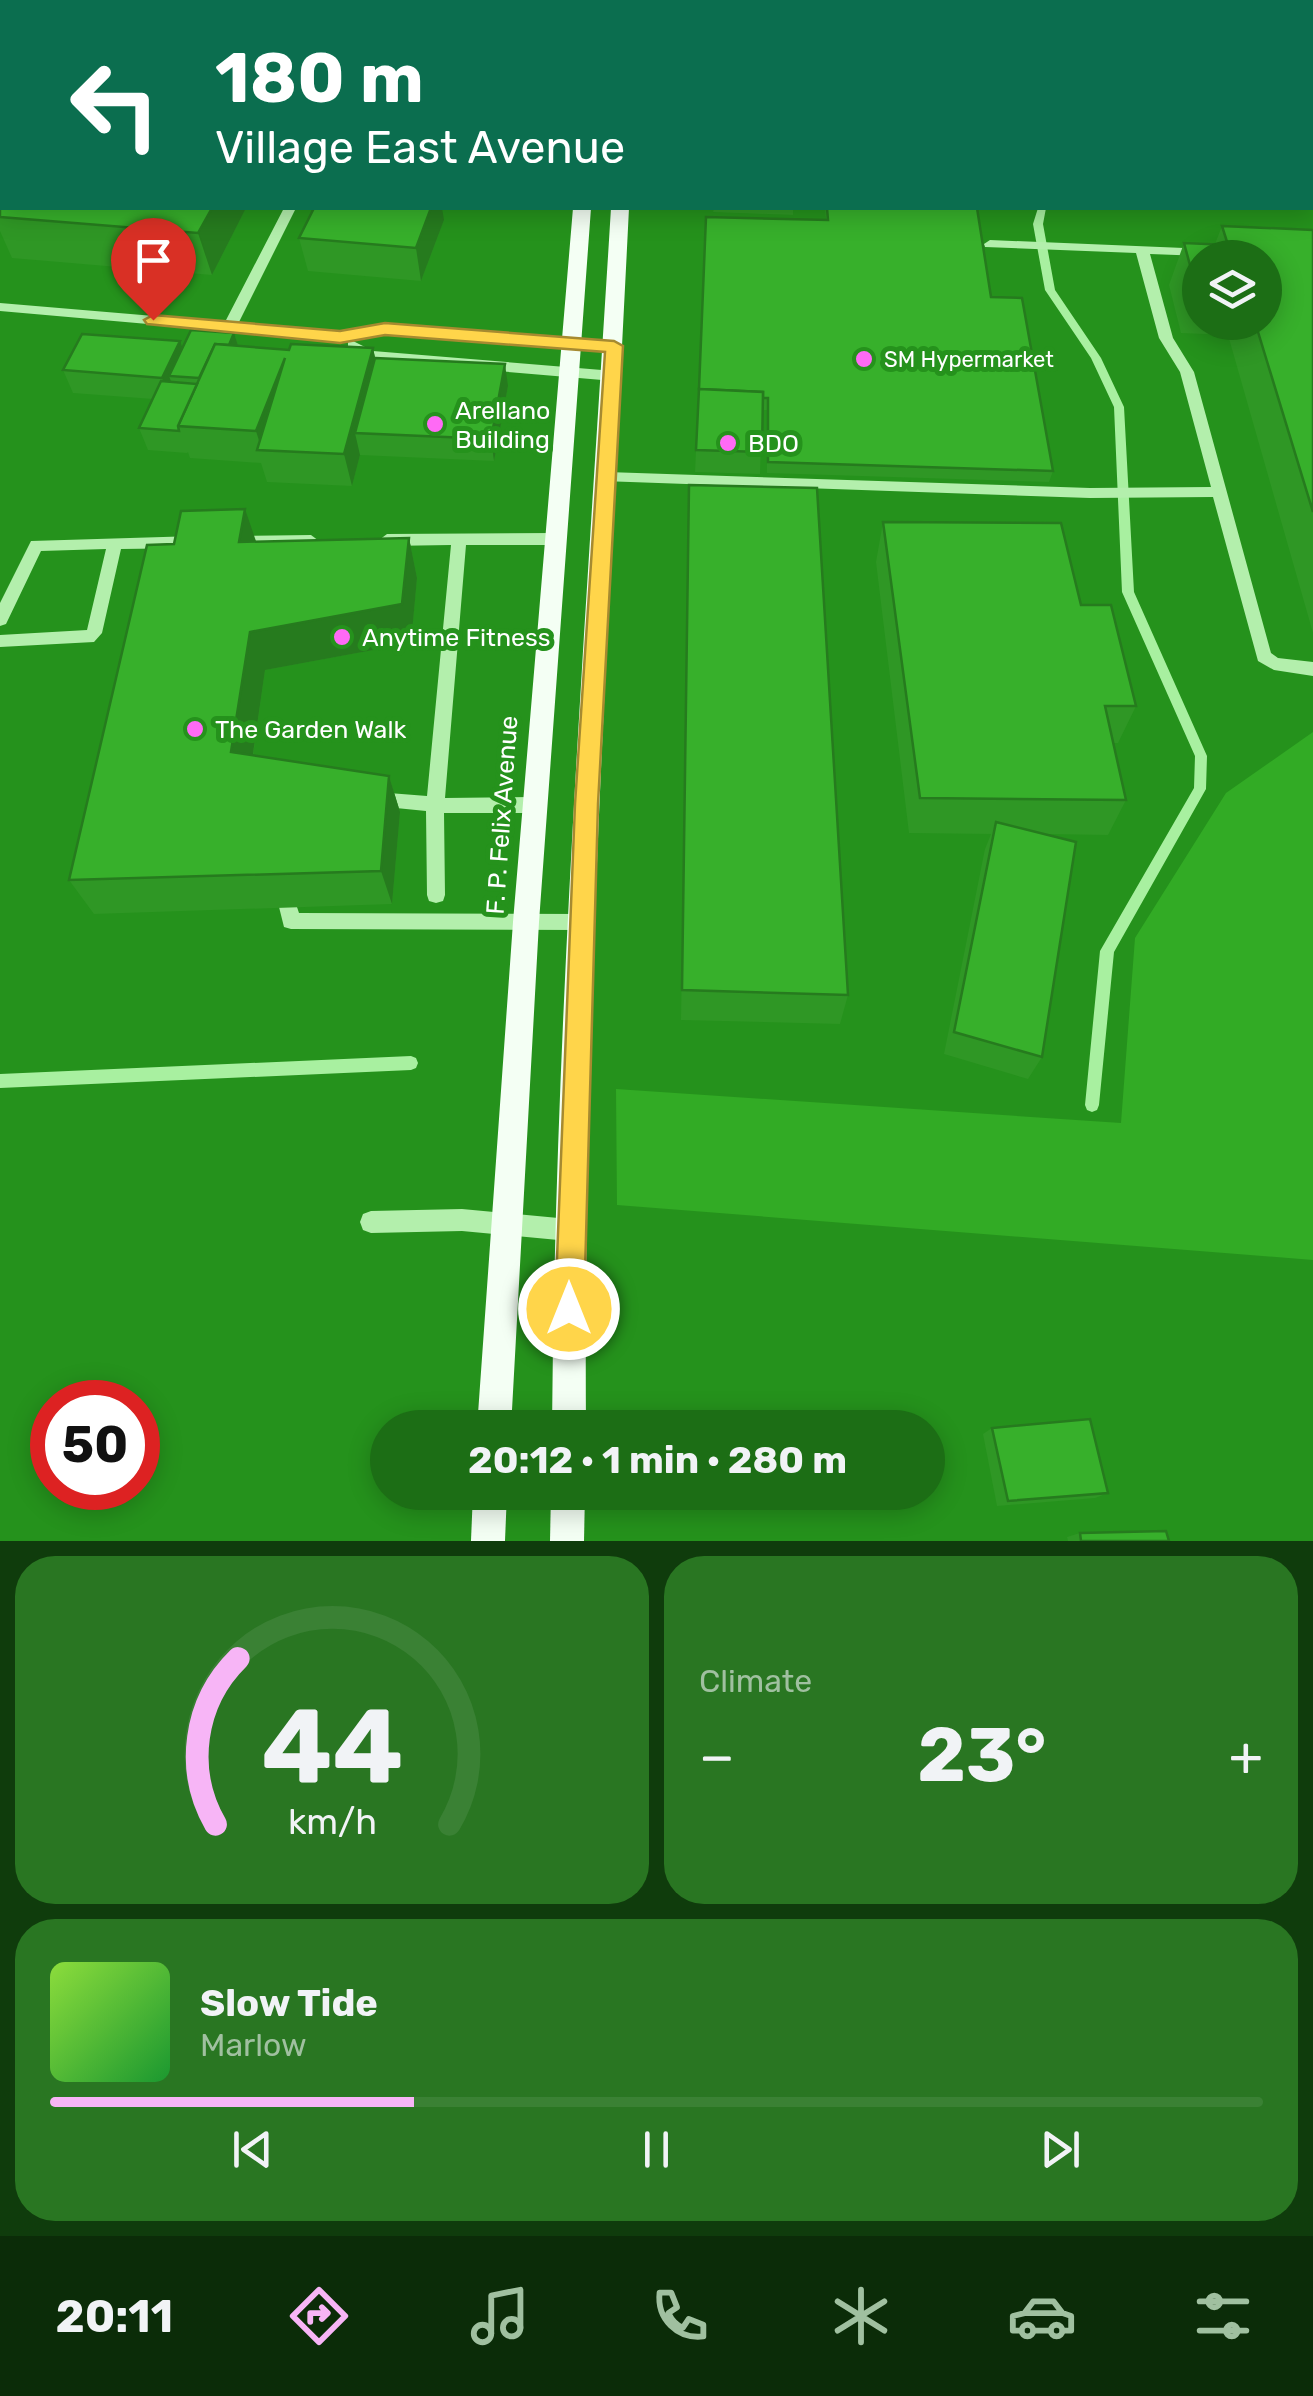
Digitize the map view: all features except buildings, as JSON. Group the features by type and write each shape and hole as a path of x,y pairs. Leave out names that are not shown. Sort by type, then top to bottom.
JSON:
{"main road":[{"name":"F. P. Felix Avenue","path":"495,1410 526,922 582,210"},
{"path":"569,1410 570,1230 582,922 620,210"},
{"path":"488,1541 489,1510"},
{"path":"567,1541 568,1510"}],"street":[{"path":"230,328 289,210"},
{"path":"990,244 1182,251"},
{"path":"1142,250 1166,338 1186,372 1264,656 1274,664 1313,669"},
{"path":"0,307 340,337 385,329 500,338 571,358 614,376"},
{"path":"340,337 370,355 495,365 571,358 614,346"},
{"path":"495,365 500,338"},
{"path":"607,477 1090,493 1221,492"},
{"path":"436,894 435,805 459,538"},
{"path":"364,540 556,538"},
{"path":"0,620 36,545 325,540"},
{"path":"0,642 88,638 94,633 114,544"},
{"path":"359,798 435,805 535,805"},
{"path":"288,907 291,921 310,924 396,919 582,922"},
{"path":"371,1222 570,1230"}],"green space":[{"path":"1313,732 1313,1260 617,1205 616,1089 1121,1123 1135,938 1226,793"}],"waterway":[{"path":"1042,210 1038,224 1050,290 1096,358 1119,407 1128,592 1201,756 1200,789 1107,951 1092,1105"},
{"path":"0,1081 411,1063"}],"place":[{"name":"SM Hypermarket","path":"864,359"},
{"name":"Arellano Building","path":"435,424"},
{"name":"BDO","path":"728,443"},
{"name":"Anytime Fitness","path":"342,637"},
{"name":"The Garden Walk","path":"195,729"}],"route":[{"path":"153,320 340,337 385,329 614,346 587,804 569,1309"}]}
